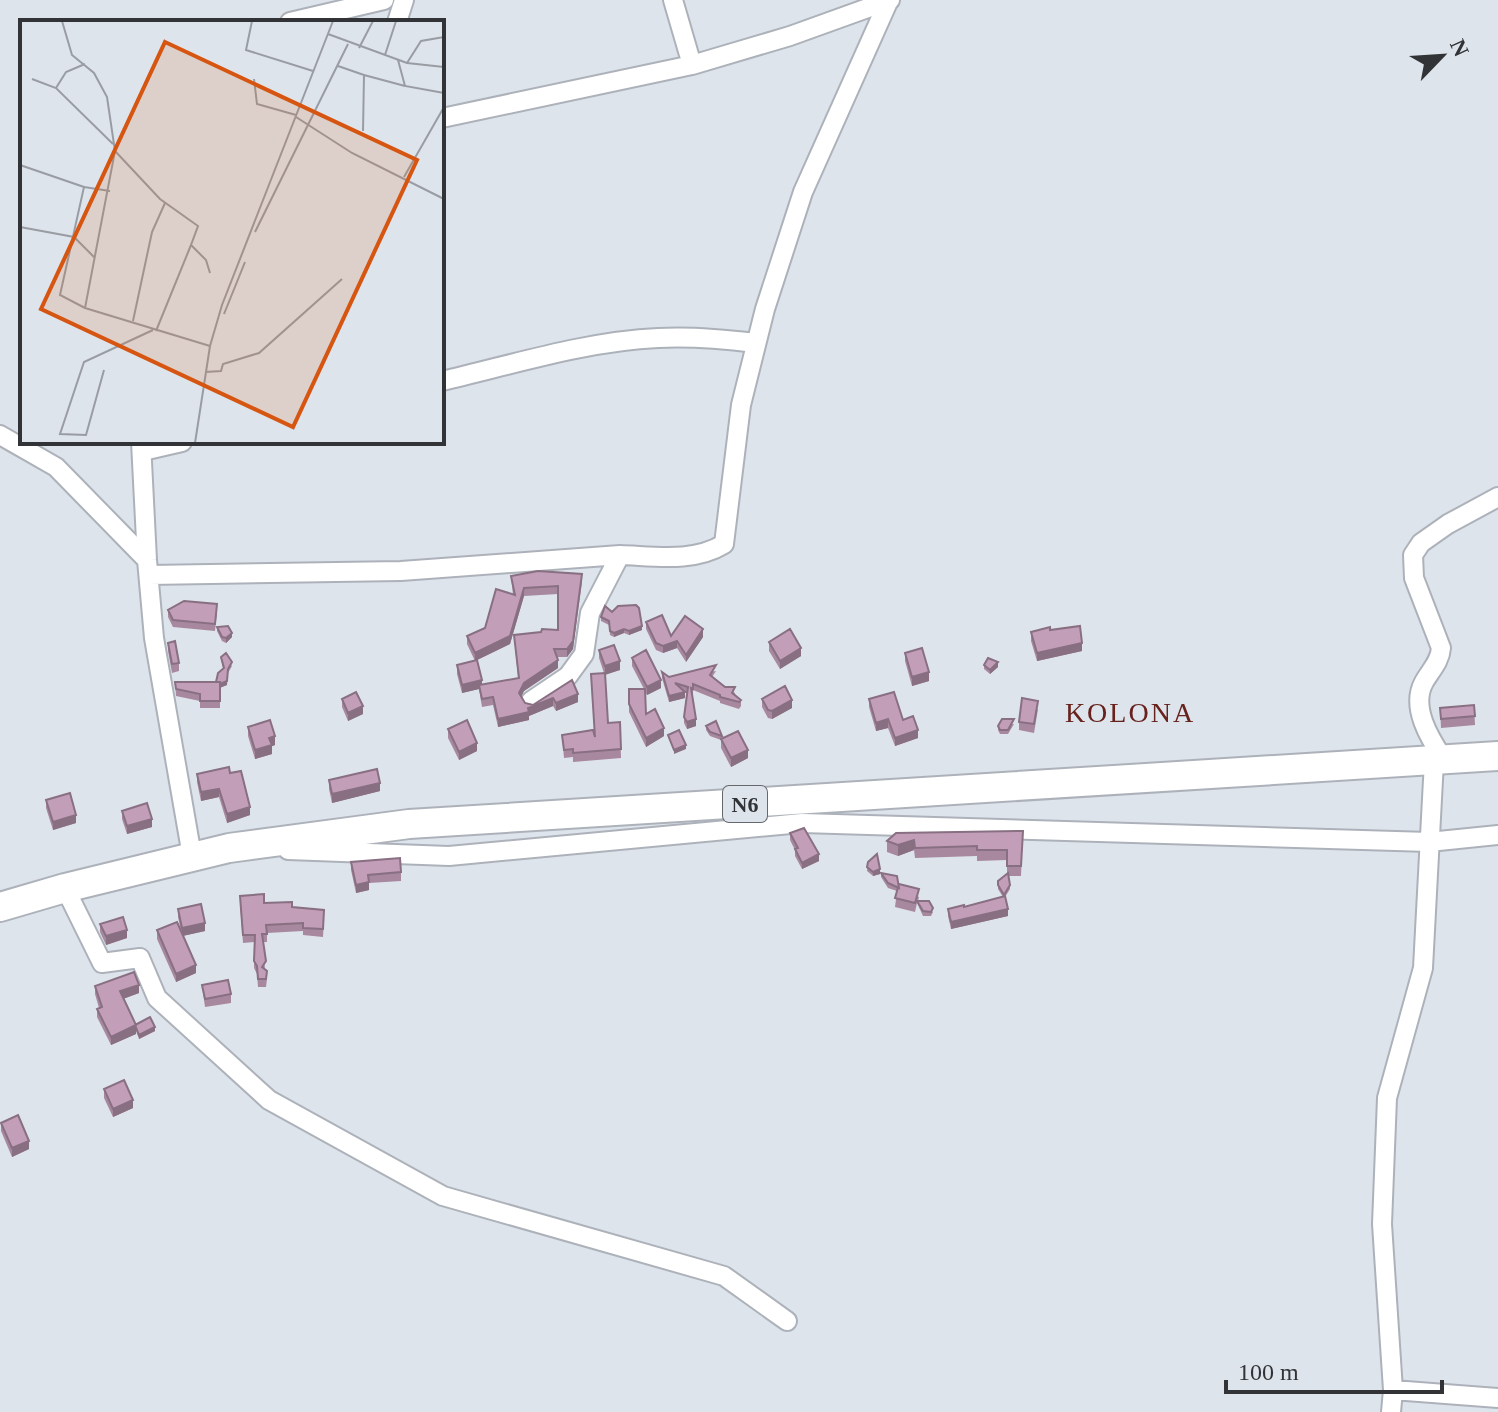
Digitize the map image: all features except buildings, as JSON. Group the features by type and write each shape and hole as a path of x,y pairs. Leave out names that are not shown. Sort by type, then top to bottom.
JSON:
{"highway":[{"name":"N6","path":"0,907 229,848 409,824 1498,756"}],"street":[{"path":"299,20 384,0"},
{"path":"398,20 404,0"},
{"path":"673,0 692,65"},
{"path":"444,118 692,65 889,1"},
{"path":"0,435 56,467 148,567 401,571 620,555 687,557 709,553 724,544 741,405 756,343 803,192 889,1"},
{"path":"444,381 598,346 657,338 715,338 756,343"},
{"path":"166,444 142,447 148,567 154,638 192,856"},
{"path":"1391,1412 1393,1390 1382,1224 1387,1098 1423,968 1429,842 1439,760 1419,709 1419,692 1440,657 1441,648 1414,578 1412,562 1421,543 1448,524 1498,497"},
{"path":"531,701 568,676 584,654 590,613 620,555"},
{"path":"229,848 449,856 802,823 1429,842 1498,835"},
{"path":"65,888 102,963 140,958 157,998 269,1100 443,1196 724,1276 787,1321"},
{"path":"1393,1390 1498,1398"}],"district":[{"name":"KOLONA","path":"1130,712"}]}
